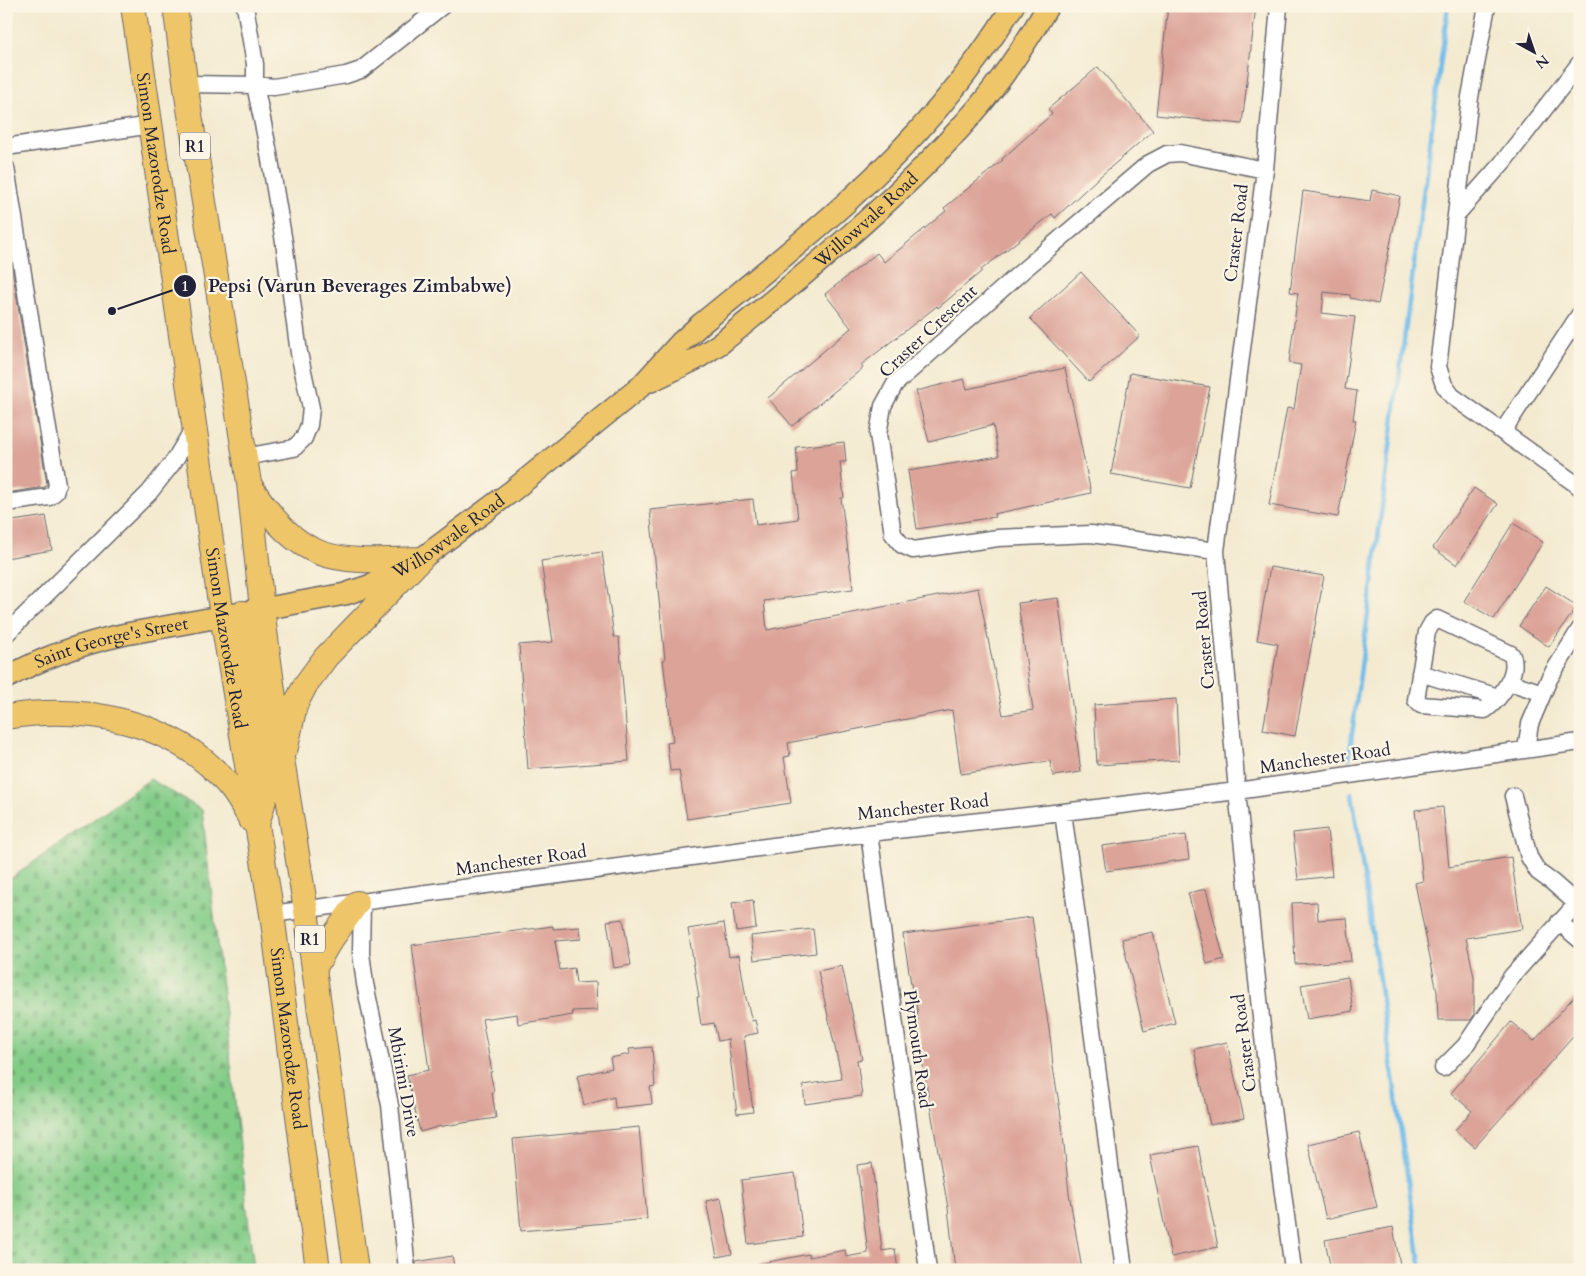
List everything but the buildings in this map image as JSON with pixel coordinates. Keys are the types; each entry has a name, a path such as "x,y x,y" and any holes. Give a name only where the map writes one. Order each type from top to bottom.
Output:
{"highway":[{"name":"Simon Mazorodze Road","path":"133,6 194,428 282,765 306,911 356,1270"},
{"name":"Simon Mazorodze Road","path":"174,6 249,483 242,613 256,828 272,914 318,1270"},
{"path":"249,483 277,523 312,551 334,558 359,561 421,559"},
{"path":"282,765 295,705 306,684 326,657 421,559"},
{"path":"6,717 32,713 69,712 108,717 131,723 162,735 185,747 210,767 231,788 256,828"},
{"path":"314,969 337,930 360,902"},
{"path":"289,1044 302,992 293,927 306,911"}],"main road":[{"name":"Willowvale Road","path":"242,613 345,594 369,586 421,559 512,491 640,387 680,343 850,199 901,149 949,96 978,58 1013,6"},
{"name":"Willowvale Road","path":"640,387 696,359 721,343 869,220 970,117 1003,75 1048,6"},
{"name":"Saint George's Street","path":"6,678 30,666 96,641 242,613"}],"street":[{"path":"245,6 255,64 255,85 284,242 299,353 311,408 310,425 304,438 294,448 245,458"},
{"path":"186,84 274,87 346,75 361,70 442,6"},
{"name":"Craster Road","path":"1279,6 1265,170 1216,551 1237,791 1265,1055 1293,1270"},
{"path":"1487,6 1470,97 1438,367 1444,385 1452,396 1580,487"},
{"path":"1456,215 1503,162 1580,63"},
{"path":"6,147 151,125"},
{"name":"Craster Crescent","path":"1216,551 1092,534 998,538 913,550 902,545 893,534 878,434 883,406 895,384 1020,272 1148,164 1167,154 1180,153 1265,170"},
{"path":"6,168 58,485 49,497 6,503"},
{"path":"1503,431 1580,314"},
{"path":"6,634 149,494 174,461 194,428"},
{"path":"1437,619 1511,654 1515,662 1509,682 1493,704 1485,710 1421,705 1418,703 1415,697 1427,632 1432,623 1437,619"},
{"path":"1526,749 1530,724 1549,679 1580,628"},
{"path":"1420,673 1498,697"},
{"path":"1509,682 1543,693"},
{"name":"Manchester Road","path":"272,914 306,911 360,902 869,833 1237,791 1580,742"},
{"path":"1442,1068 1465,1046 1512,976 1558,922 1578,902 1538,872 1529,857 1513,796"},
{"path":"1063,812 1124,1270"},
{"name":"Plymouth Road","path":"869,833 928,1270"},
{"name":"Mbirimi Drive","path":"360,902 361,953 365,984 390,1105 408,1270"},
{"path":"1558,922 1580,940"}],"green space":[{"path":"150,779 202,810 254,1270 6,1270 6,882"}],"waterway":[{"path":"1349,758 1448,6"},
{"path":"1352,793 1421,1270"}],"place":[{"name":"Pepsi (Varun Beverages Zimbabwe)","path":"112,311"}]}
